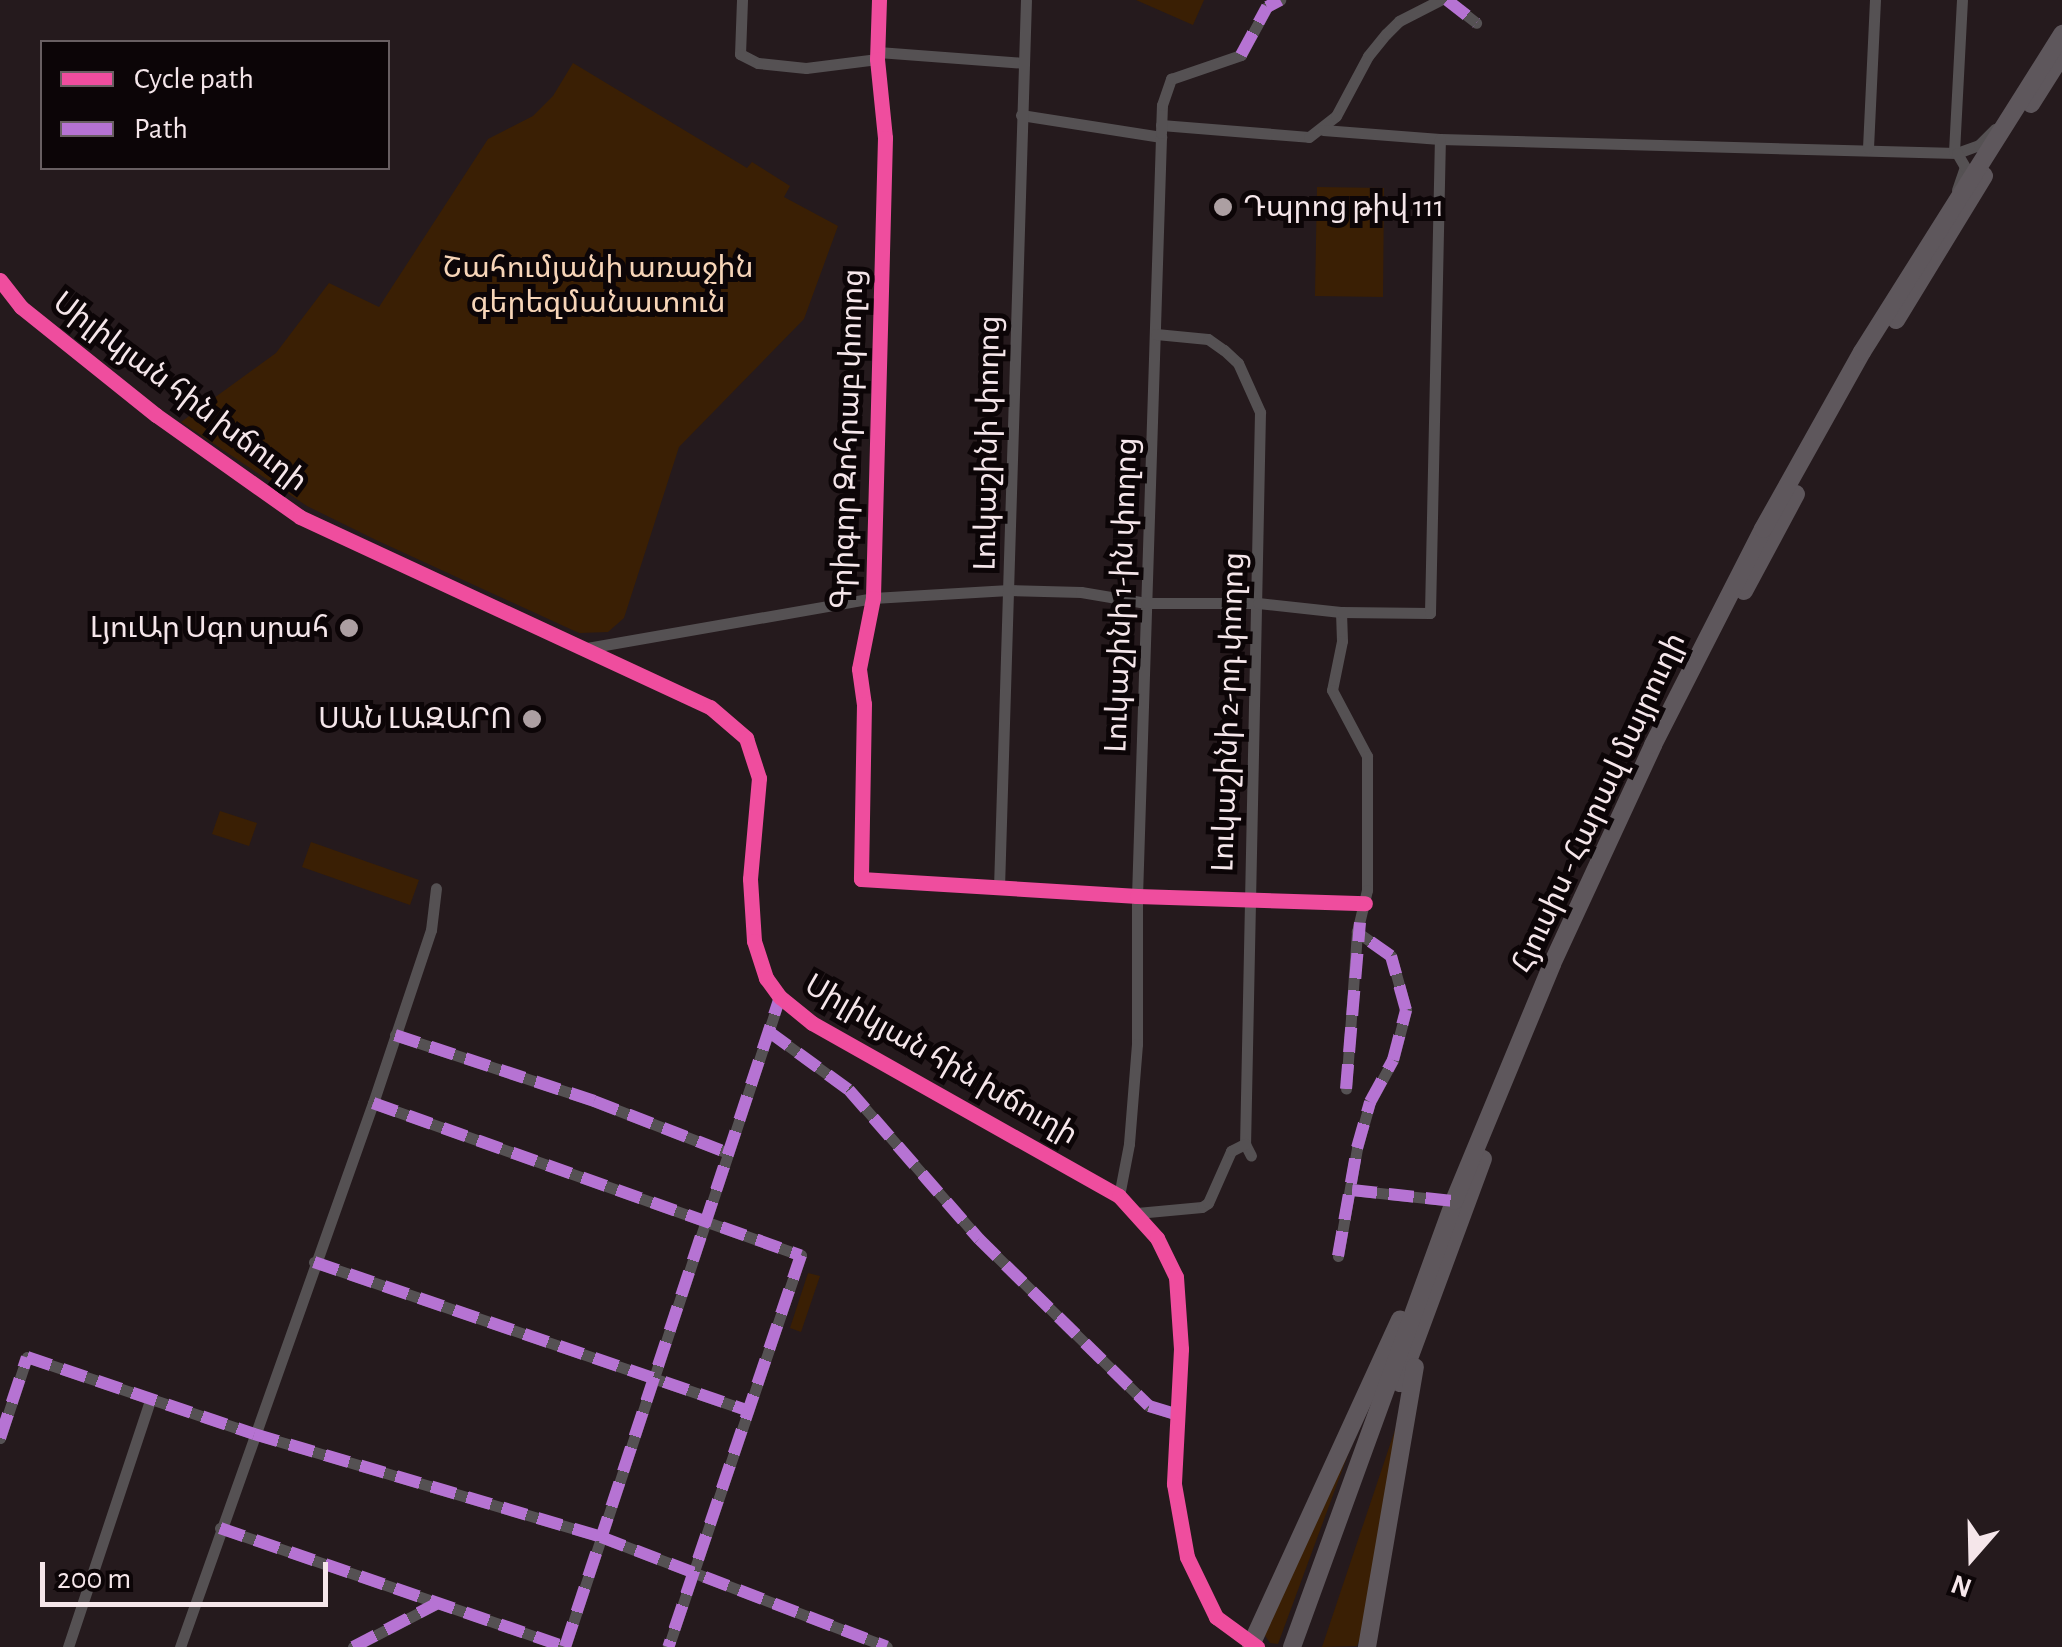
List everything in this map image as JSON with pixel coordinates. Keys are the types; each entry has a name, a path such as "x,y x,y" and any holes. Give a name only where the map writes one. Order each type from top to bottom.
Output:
{"highway":[{"name":"Հյուսիս - Հարավ մայրուղի","path":"1305,1647 1311,1612 1454,1201 1552,964 1668,714 1812,440 1951,206 2062,34"},
{"name":"Հյուսիս - Հարավ մայրուղի","path":"1292,1647 1311,1612 1548,1004 1697,681 1869,364 2062,55"},
{"path":"1254,1646 1398,1322 1417,1301"},
{"path":"1367,1647 1414,1369 1415,1342"}],"street":[{"path":"742,0 740,54 758,63 806,68 877,55 1024,63"},
{"name":"Գրիգոր Զոհրաբ փողոց","path":"879,0 877,55 886,138 873,598 859,669 864,704 861,879 999,888"},
{"name":"Լուկաշինի փողոց","path":"999,888 1026,0"},
{"name":"Լուկաշինի 1-ին փողոց","path":"1118,1196 1129,1144 1137,1044 1137,896 1161,131 1171,78 1241,56 1267,6 1280,0"},
{"path":"1323,130 1347,100 1377,44 1399,21 1444,0 1476,23"},
{"path":"1868,148 1875,0"},
{"path":"1951,206 1964,167 1956,152 1962,0"},
{"path":"1021,115 1161,131 1298,138 1323,130 1440,139 1956,152 1979,145 2009,116"},
{"path":"587,648 873,598 1009,590 1080,592 1146,603 1258,603 1341,612 1430,612 1440,139"},
{"name":"Սիլիկյան հին խճուղի","path":"0,280 21,307 156,415 300,517 710,707 746,738 759,778 750,878 754,941 766,978 780,997 812,1023 1118,1196 1157,1238 1176,1278 1181,1348 1174,1484 1187,1557 1216,1617 1254,1646"},
{"name":"Լուկաշինի 2-րդ փողոց","path":"1156,334 1208,338 1238,363 1260,412 1244,1144"},
{"path":"1341,612 1342,641 1332,690 1367,756 1365,903 1357,932 1346,1089"},
{"path":"180,1647 373,1103 431,930 436,888"},
{"path":"999,888 1365,903"},
{"path":"1338,1256 1370,1102 1393,1060 1406,1010 1390,956 1357,932"},
{"path":"220,1528 565,1647 780,997"},
{"path":"768,1031 849,1090 979,1239 1149,1406 1178,1415"},
{"path":"396,1034 594,1101 728,1152"},
{"path":"373,1103 801,1255 668,1647"},
{"path":"1136,1213 1202,1207 1231,1152 1244,1144 1251,1156"},
{"path":"1352,1190 1454,1201"},
{"path":"314,1262 748,1412"},
{"path":"0,1438 27,1357 254,1434 601,1538 887,1647"},
{"path":"68,1647 150,1400"},
{"path":"353,1647 436,1604"}],"green space":[{"path":"1136,0 1204,0 1193,25"},
{"name":"Շահումյանի առաջին գերեզմանատուն","path":"573,63 747,168 752,162 790,186 784,197 838,226 804,319 679,447 624,618 608,632 579,633 376,540 307,506 181,422 276,353 329,283 379,307 488,139 533,116 553,96"},
{"path":"1317,187 1384,188 1383,297 1315,296"},
{"path":"220,811 257,823 249,846 212,834"},
{"path":"311,842 419,880 410,905 302,867"},
{"path":"808,1273 820,1276 801,1332 790,1328"},
{"path":"1374,1384 1278,1644 1270,1643 1263,1633"},
{"path":"1402,1409 1364,1627 1357,1646 1322,1647"}],"marked path":[{"path":"1241,55 1267,7 1280,0"},
{"path":"1447,0 1476,23"},
{"path":"1346,1089 1360,923"},
{"path":"1338,1256 1357,1148 1370,1102 1393,1060 1406,1010 1391,956 1357,932"},
{"path":"565,1647 780,997"},
{"path":"768,1031 849,1090 979,1239 1149,1406 1178,1415"},
{"path":"395,1035 594,1101 728,1153"},
{"path":"373,1103 801,1255 668,1647"},
{"path":"1352,1190 1454,1201"},
{"path":"314,1262 748,1411"},
{"path":"0,1438 27,1357 254,1434 601,1537 887,1647"},
{"path":"220,1528 565,1647"},
{"path":"353,1647 436,1604"}],"cycle path":[{"path":"879,0 877,59 885,138 873,598 859,669 864,704 861,879 1137,896 1365,903"},
{"path":"0,280 21,307 156,415 300,517 710,707 746,738 759,778 750,879 754,941 766,978 780,997 812,1023 1119,1196 1157,1238 1176,1277 1181,1349 1174,1484 1187,1557 1216,1617 1257,1647"}],"place":[{"name":"Դպրոց թիվ 111","path":"1223,207"},
{"name":"ԼյուԱր Սգո սրահ","path":"349,628"},
{"name":"ՍԱՆ ԼԱԶԱՐՈ","path":"532,719"}]}
